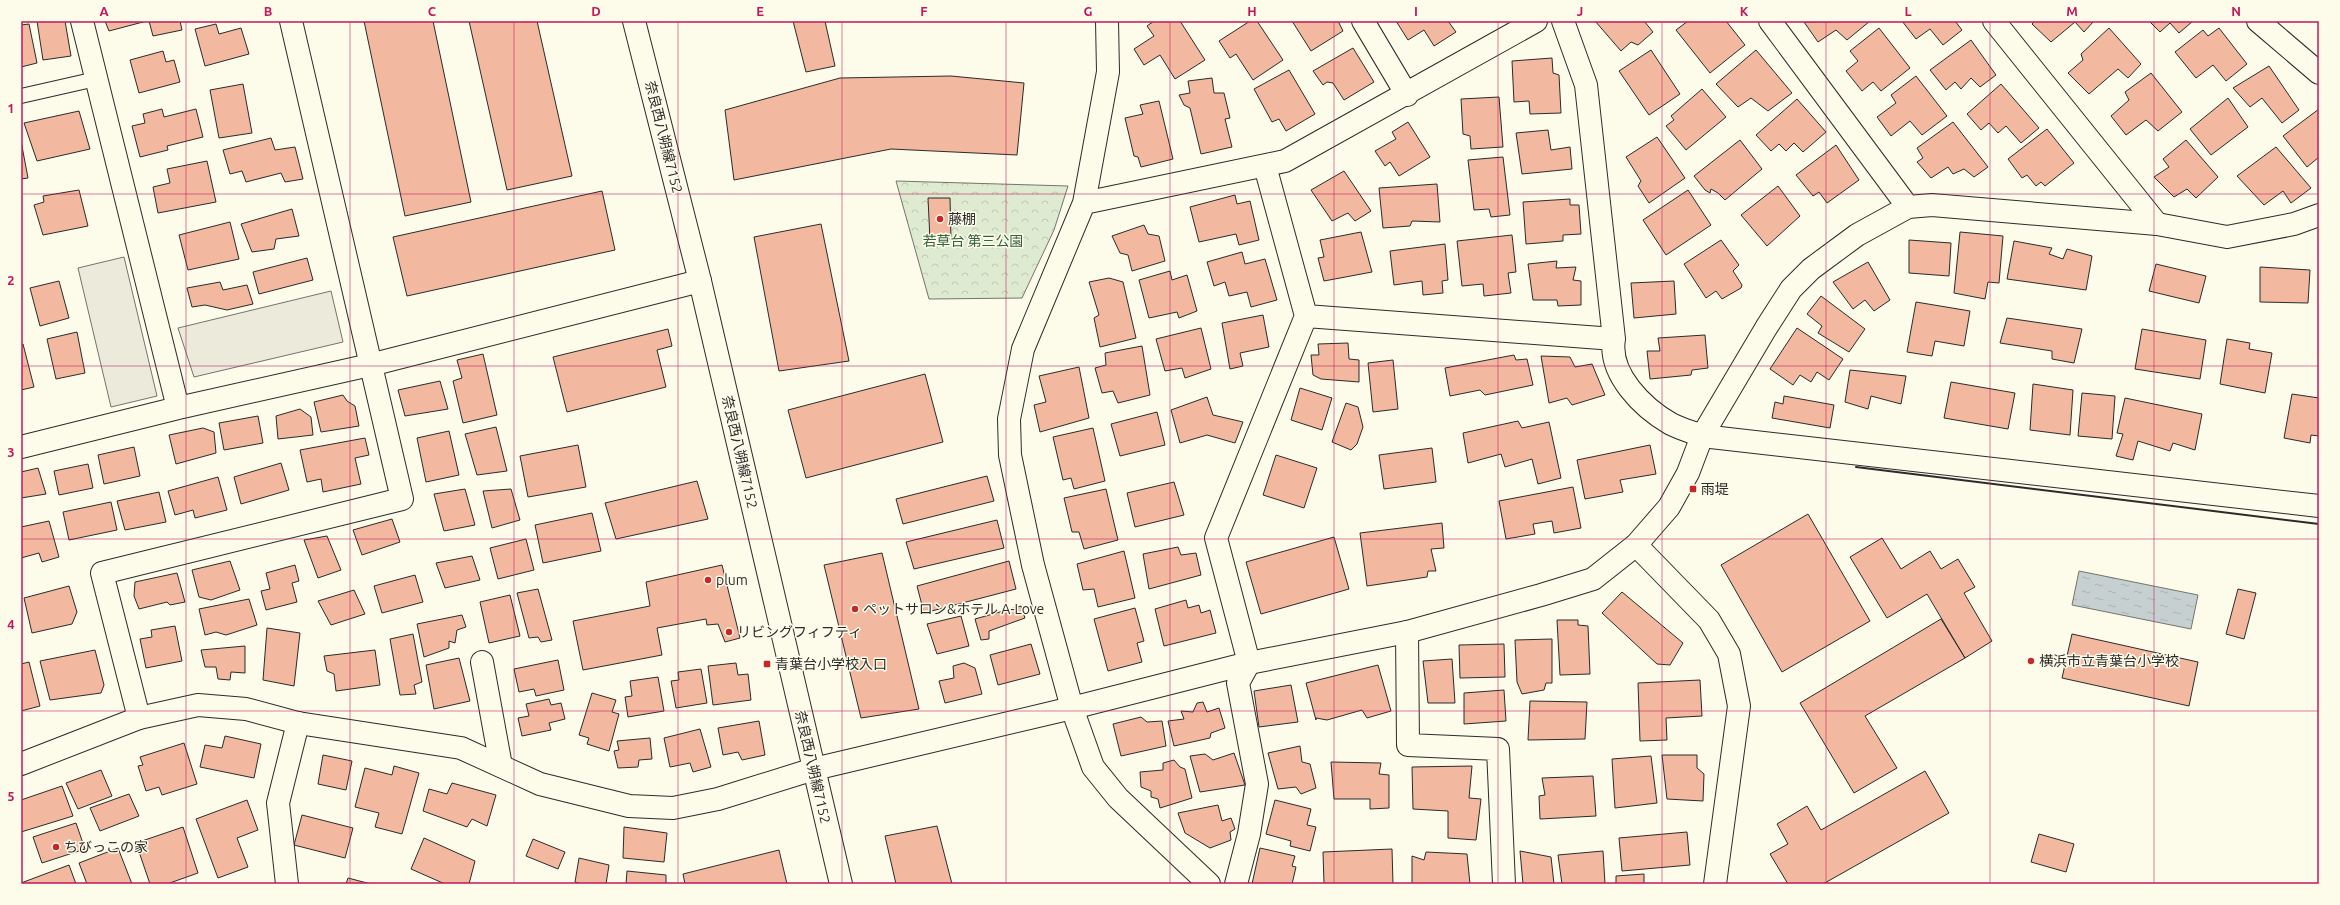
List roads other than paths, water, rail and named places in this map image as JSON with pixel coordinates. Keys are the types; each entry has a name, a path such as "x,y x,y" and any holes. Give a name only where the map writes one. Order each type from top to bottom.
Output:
{"street":[{"path":"82,21 178,408"},
{"path":"139,718 102,573 402,499 291,21"},
{"name":"奈良西八朔線7152","path":"634,21 700,281 841,884"},
{"path":"1107,21 1108,72 1084,203 1024,349 1010,419 1010,455 1032,557 1072,708 1093,766 1118,798 1209,884"},
{"path":"1362,21 1407,95"},
{"path":"1084,203 1285,161 1407,95 1536,21"},
{"path":"1563,21 1586,85 1614,339 1612,349 1622,376 1642,403 1671,424 1702,436 2319,506"},
{"path":"1770,21 1908,207"},
{"path":"1994,21 2157,224"},
{"path":"2258,21 2319,73"},
{"path":"1236,884 1249,834 1257,784 1238,682 1249,663 1216,538 1306,316 1265,166"},
{"path":"21,764 139,718 198,705 246,709 298,723 462,748 540,784 629,806 673,808 718,799 814,769 1072,708 1249,663 1407,632 1593,579 1636,545 1669,507 1688,473 1702,436 1791,289 1811,269 1857,235 1908,207 1932,205 2157,224 2227,237 2294,224 2319,215"},
{"path":"21,447 178,408 370,365 700,281"},
{"path":"1306,316 1614,339"},
{"path":"1636,545 1709,620 1729,654 1739,706 1715,884"},
{"path":"1407,632 1408,745 1498,748 1504,884"},
{"path":"482,662 501,766"},
{"path":"286,884 278,803 298,723"}],"lane":[{"path":"21,96 96,79"}],"water":[{"path":"2079,571 2198,595 2191,629 2072,605"}],"place":[{"name":"藤棚","path":"940,219"},
{"name":"雨堤","path":"1693,489"},
{"name":"plum","path":"708,580"},
{"name":"ペットサロン&ホテル A-Love","path":"855,609"},
{"name":"リビングフィフティ","path":"729,632"},
{"name":"横浜市立青葉台小学校","path":"2031,661"},
{"name":"青葉台小学校入口","path":"767,664"},
{"name":"ちびっこの家","path":"56,847"}],"park label":[{"name":"若草台 第三公園","path":"973,241"}]}
